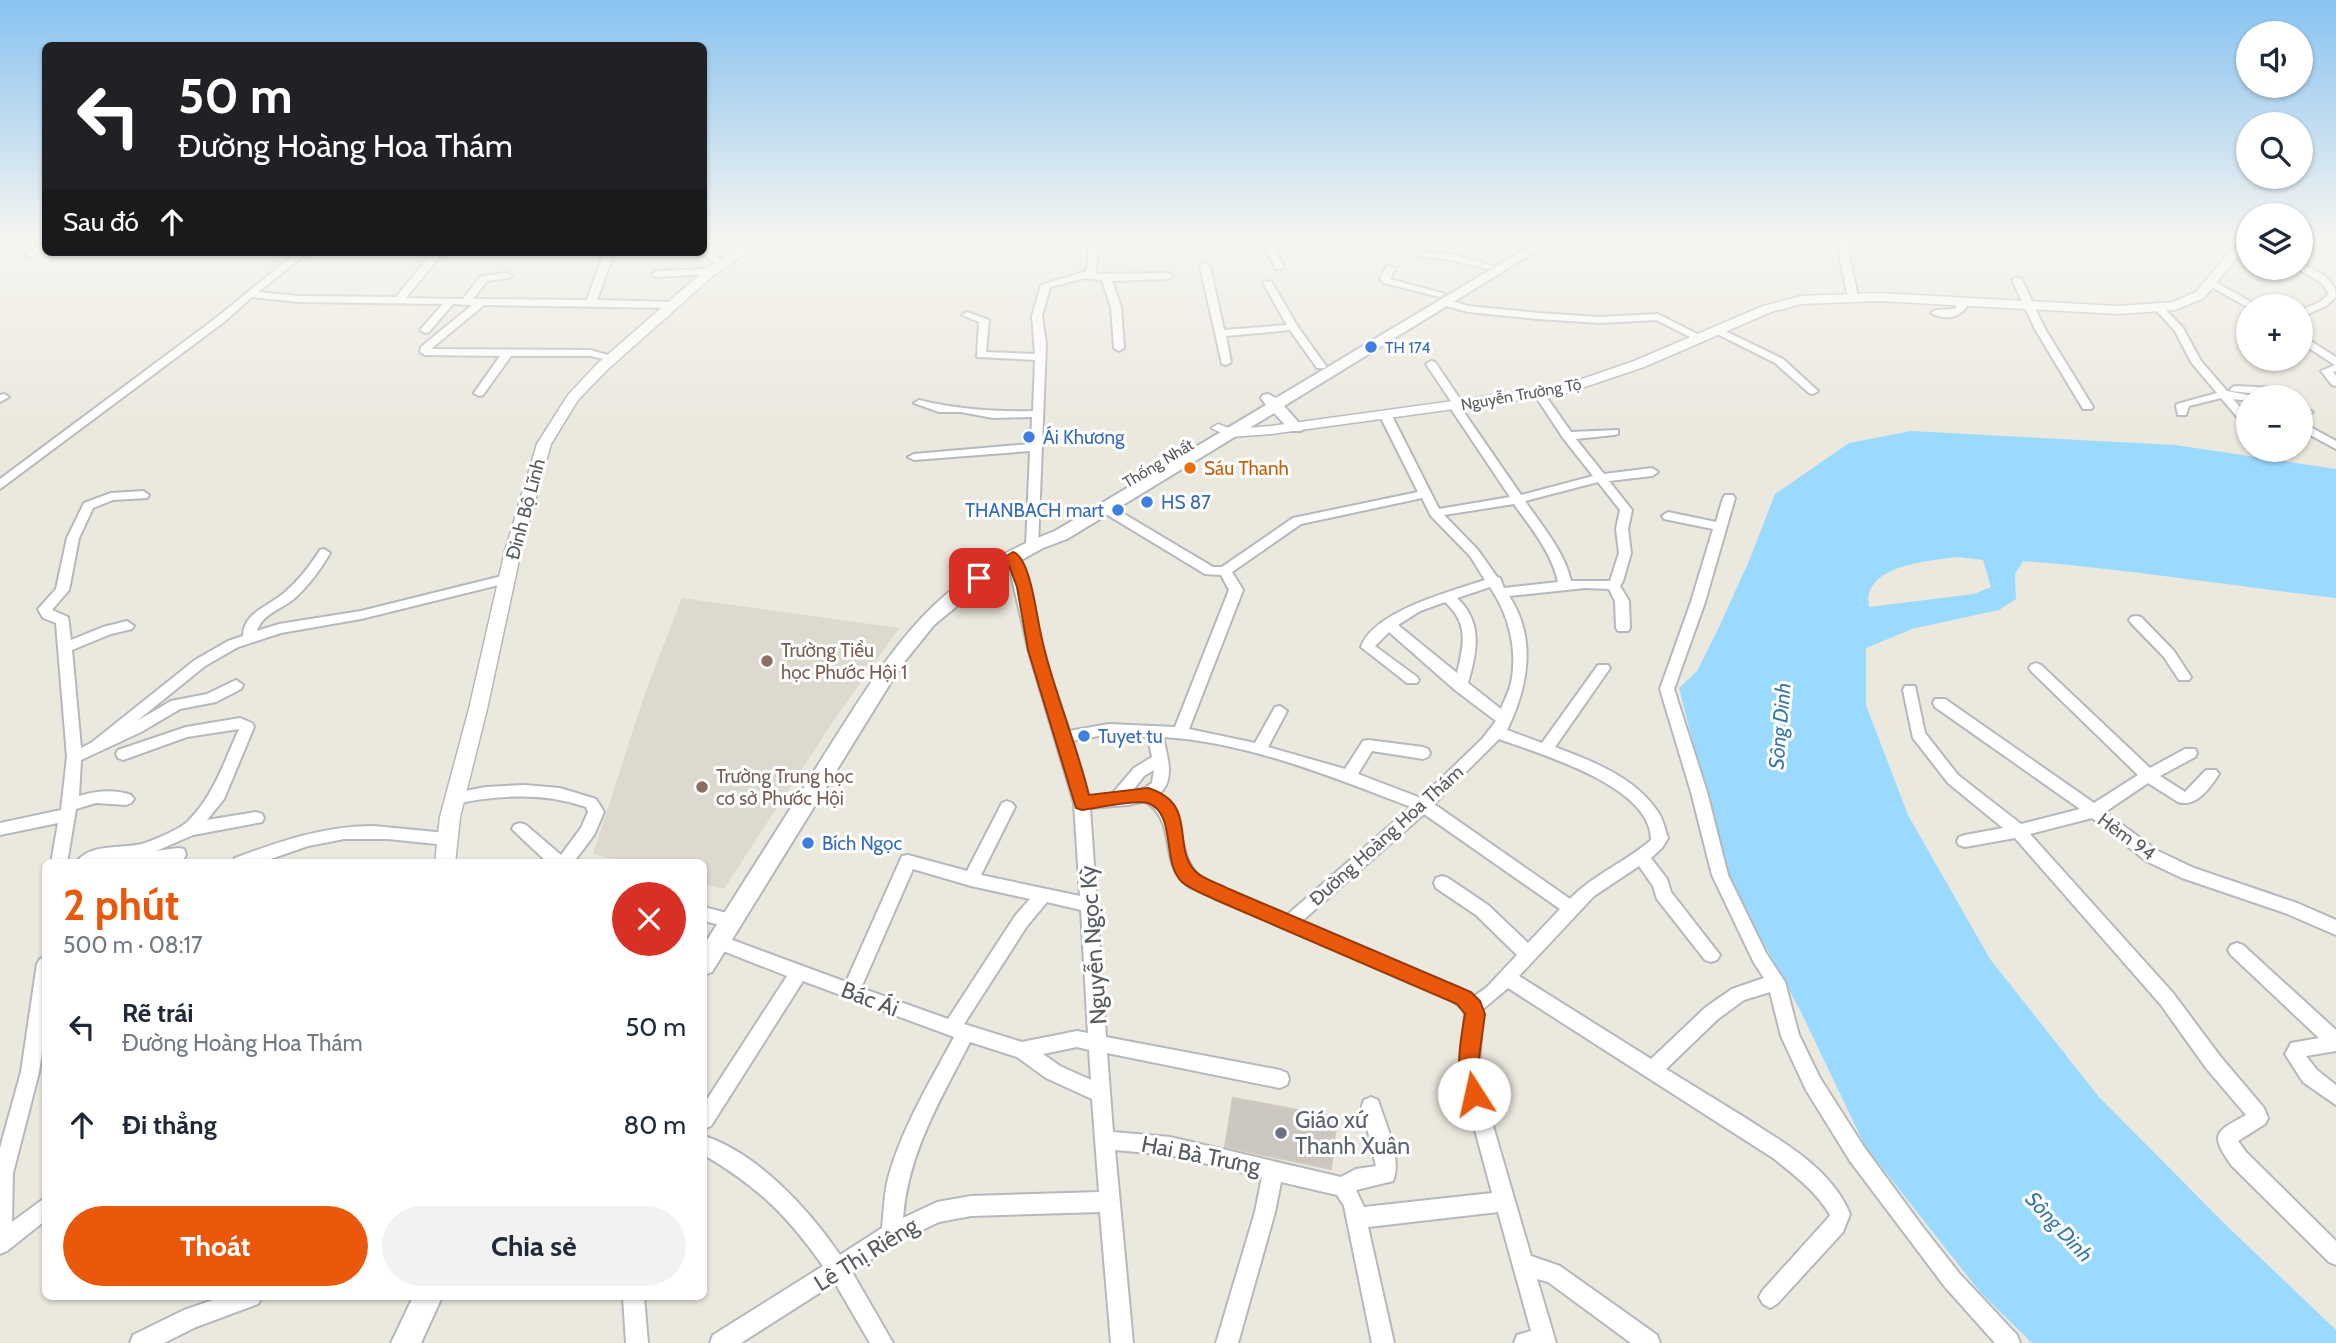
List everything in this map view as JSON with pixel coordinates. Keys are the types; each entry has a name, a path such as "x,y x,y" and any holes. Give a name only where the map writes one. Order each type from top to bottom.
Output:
{"main road":[{"name":"Thống Nhất","path":"1037,543 1051,529 1224,430 1431,305"},
{"name":"Thống Nhất","path":"1272,401 1321,366 1422,310"},
{"path":"1272,401 1296,428"},
{"name":"Thống Nhất","path":"1037,543 1061,535 1224,430"},
{"path":"707,960 902,650 955,597 1037,543"},
{"path":"406,1343 427,1300"}],"street":[{"path":"0,485 238,305"},
{"path":"425,330 448,305"},
{"path":"478,305 424,350 435,353 590,353 613,358"},
{"path":"664,305 673,305"},
{"name":"Đinh Bộ Lĩnh","path":"445,859 454,798 478,709 506,579 544,444 573,398 673,305"},
{"path":"1037,543 1035,447 1041,340 1037,316 1040,305"},
{"path":"1115,305 1119,348"},
{"path":"1213,305 1226,362"},
{"path":"1280,305 1321,366"},
{"path":"1458,305 1468,309 1600,320 1658,317 1700,338"},
{"name":"Nguyễn Trường Tộ","path":"1224,430 1296,428 1539,394 1596,380 1781,305"},
{"path":"1936,313 1949,314 1958,311 1961,305"},
{"name":"Nguyễn Trường Tộ","path":"2013,305 2118,310 2178,305"},
{"path":"2033,306 2050,329"},
{"path":"2033,306 2039,329 2087,407"},
{"path":"2159,308 2179,330 2196,362 2236,408"},
{"path":"967,315 984,320 981,355 1040,357"},
{"path":"1219,334 1293,327"},
{"path":"1717,330 1779,361 1812,391"},
{"path":"2313,346 2336,362"},
{"path":"479,393 509,351"},
{"path":"1431,364 1558,559 1565,586"},
{"path":"2336,368 2326,371 2336,383"},
{"path":"2222,391 2236,395"},
{"path":"2182,412 2181,406 2185,404 2222,391 2236,391"},
{"path":"1412,680 1368,647 1370,641 1406,612 1446,596 1498,586 1613,585 1617,581 1625,554 1622,529 1627,513 1567,436 1539,394"},
{"path":"919,403 939,409 993,415 1037,414"},
{"name":"Đường Hoàng Hoa Thám","path":"1386,416 1434,513 1474,553 1498,586 1517,628 1521,653 1518,683 1501,726 1423,805 1289,923 1456,993 1473,1007"},
{"path":"1567,436 1614,432"},
{"path":"2313,432 2336,446"},
{"path":"914,457 1035,447"},
{"path":"1434,513 1519,500 1600,478 1651,472"},
{"path":"1105,508 1210,571 1225,570 1297,521 1425,494"},
{"path":"61,859 74,757 63,620 48,615 46,609 62,590 73,538 88,506 97,500 144,495"},
{"path":"1729,498 1668,689 1669,700 1699,792 1720,875 1760,958 1776,982 1790,1036 1813,1084 1930,1252 2009,1343"},
{"path":"1668,516 1721,527"},
{"path":"250,637 251,625 270,607 289,595 324,553"},
{"name":"Nguyễn Ngọc Kỳ","path":"1013,557 1024,587 1036,650 1082,803 1100,1043 1104,1140 1122,1343"},
{"path":"1180,733 1236,590 1225,570"},
{"path":"98,744 213,653 250,637 279,629 361,615 506,579"},
{"path":"1613,585 1622,601 1623,628"},
{"path":"1446,596 1462,611 1468,624 1468,654 1460,686"},
{"path":"2136,620 2168,654 2184,677"},
{"path":"67,646 108,629 127,625"},
{"path":"1389,625 1460,686 1501,726 1545,750 1592,768 1629,790 1644,805 1661,838 1656,847 1602,878 1527,953 1492,993 1473,1007 1475,1014 1468,1058 1470,1079 1523,1264 1538,1342"},
{"path":"1545,750 1603,668"},
{"path":"2036,668 2149,775 2172,792 2187,798 2211,774"},
{"path":"74,757 136,729 183,702 211,698 236,685"},
{"path":"1910,690 1914,726 1922,741 1953,779 2018,831 2167,999 2213,1062 2257,1114 2258,1118 2228,1135 2228,1144 2239,1159 2336,1255"},
{"name":"Hẻm 94","path":"1940,703 2055,782 2166,864 2291,908 2336,928"},
{"path":"1259,750 1279,710"},
{"path":"123,754 186,732 240,723 247,727 216,799 190,829"},
{"path":"1064,737 1109,729 1180,733 1259,750 1349,776 1423,805 1572,908"},
{"path":"1082,803 1148,795 1160,783 1154,730"},
{"path":"1349,776 1367,745 1423,753"},
{"path":"1965,841 2093,812 2149,775 2190,753"},
{"path":"1116,800 1139,772 1159,760"},
{"path":"454,798 481,793 514,792 575,797 591,803 596,812 593,821 564,859"},
{"path":"1148,795 1164,804 1172,817 1178,855 1188,876 1223,895 1289,923"},
{"path":"0,829 68,810 96,797 126,799"},
{"path":"971,879 1007,807"},
{"path":"94,859 102,855 144,850 190,829 256,818"},
{"path":"520,830 556,859"},
{"path":"252,859 303,841 337,834 405,834 446,839"},
{"path":"150,859 178,854"},
{"path":"1641,857 1661,884 1663,894 1712,955"},
{"path":"851,992 908,861 971,879 1090,905"},
{"path":"1442,883 1482,910 1527,953"},
{"path":"892,1234 904,1160 958,1032 1021,921 1042,896"},
{"path":"707,915 732,921"},
{"name":"Bác Ái","path":"719,942 958,1032 1022,1050 1053,1072 1101,1094"},
{"path":"2237,950 2297,1003 2334,1043 2293,1052 2309,1076 2336,1096"},
{"path":"707,1115 800,971"},
{"path":"1506,977 1780,1151 1820,1184 1836,1203 1840,1214 1836,1225 1770,1297"},
{"path":"1652,1070 1712,1013 1738,994 1776,982"},
{"path":"1,1243 2,1173 30,1072 42,991"},
{"name":"Bác Ái","path":"1022,1050 1077,1039 1280,1079"},
{"path":"1371,1106 1386,1174 1356,1179 1343,1187 1349,1193 1357,1218 1383,1343"},
{"name":"Hai Bà Trưng","path":"1104,1140 1170,1146 1343,1187"},
{"path":"707,1147 762,1182 780,1198 837,1271 882,1343"},
{"path":"1227,1343 1265,1212 1274,1169"},
{"path":"1357,1218 1505,1201"},
{"name":"Lê Thị Riêng","path":"727,1341 892,1234 937,1212 955,1208 1109,1202"},
{"path":"1,1243 42,1213"},
{"path":"1523,1264 1553,1273 1649,1343"},
{"path":"141,1343 192,1318 243,1300"},
{"path":"634,1300 637,1343"}],"shaded area":[{"path":"682,598 899,628 834,720 724,889 707,885 707,859 612,859 593,854 645,693"}],"water":[{"name":"Sông Dinh","path":"1911,431 2175,445 2236,454 2236,462 2289,462 2336,469 2336,598 2023,561 2015,574 2016,599 1999,610 1912,629 1866,648 1866,705 1908,815 1990,959 2099,1097 2227,1226 2336,1330 2336,1343 2032,1343 1980,1292 1865,1146 1800,1010 1726,874 1679,688 1697,671 1719,627 1775,494 1849,443","holes":["1957,557 1983,560 1991,587 1974,594 1869,607 1869,593 1875,582 1886,574 1915,564"]}],"building":[{"name":"Giáo xứ Thanh Xuân","path":"1233,1098 1337,1117 1331,1169 1225,1147"}],"place":[{"name":"TH 174","path":"1371,347"},
{"name":"Ái Khương","path":"1029,437"},
{"name":"Sáu Thanh","path":"1190,468"},
{"name":"HS 87","path":"1147,502"},
{"name":"THANBACH mart","path":"1118,510"},
{"name":"Trường Tiểu học Phước Hội 1","path":"767,661"},
{"name":"Tuyet tu","path":"1084,736"},
{"name":"Trường Trung học cơ sở Phước Hội","path":"702,787"},
{"name":"Bích Ngọc","path":"808,843"},
{"name":"Giáo xứ Thanh Xuân","path":"1281,1133"}],"route":[{"path":"979,578 1013,557 1024,587 1036,650 1073,763 1082,803 1148,795 1159,800 1172,817 1178,855 1188,876 1223,895 1464,998 1473,1007 1475,1014 1468,1058 1474,1094"}]}
